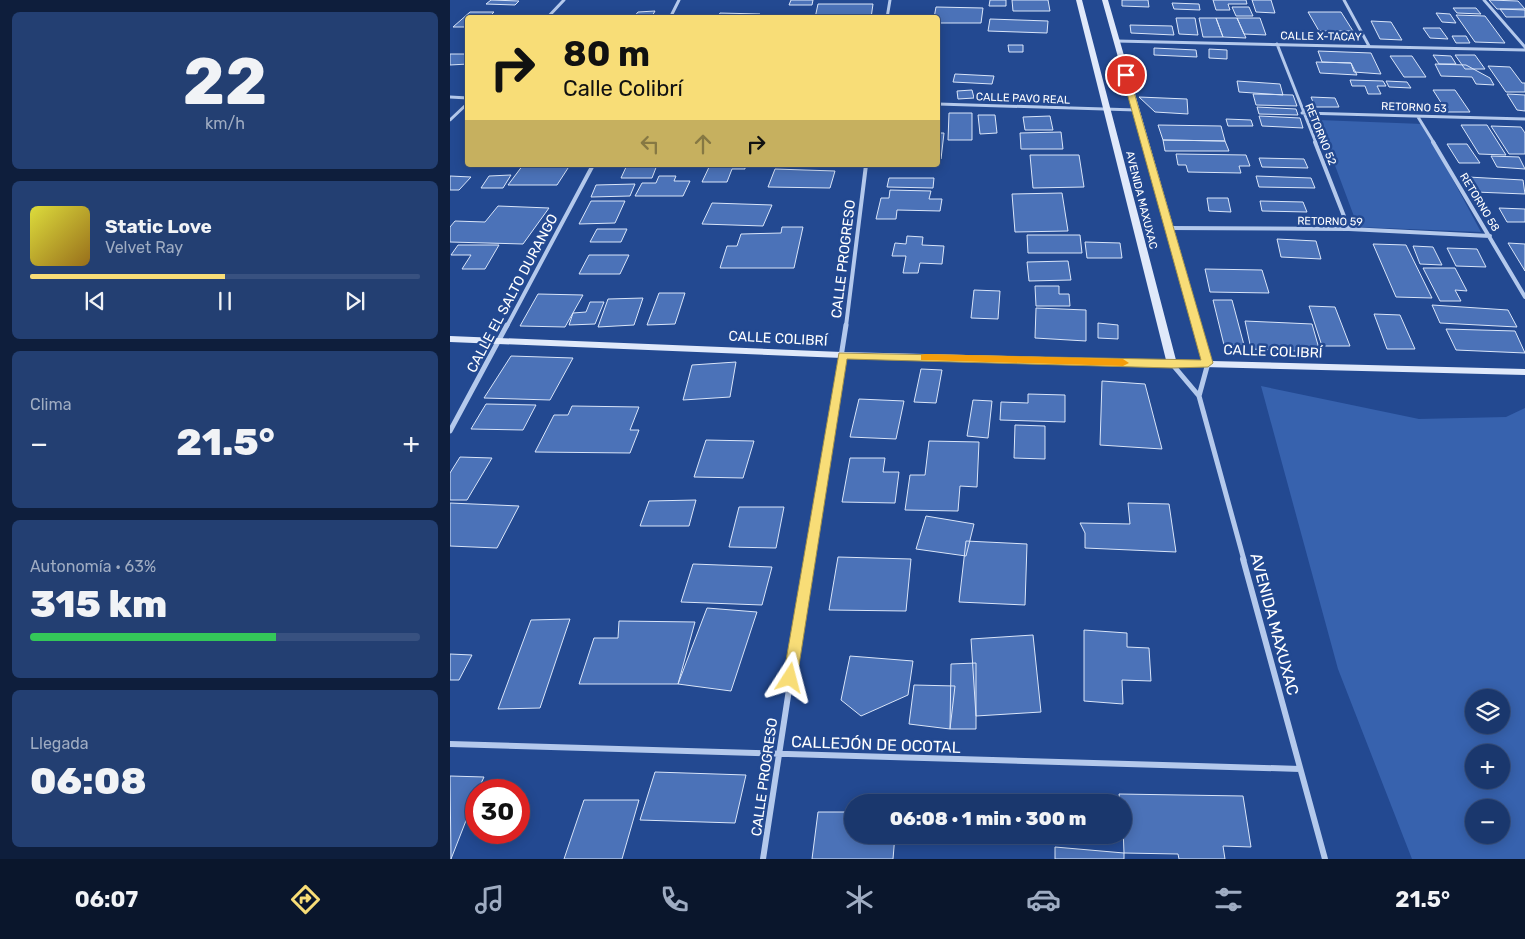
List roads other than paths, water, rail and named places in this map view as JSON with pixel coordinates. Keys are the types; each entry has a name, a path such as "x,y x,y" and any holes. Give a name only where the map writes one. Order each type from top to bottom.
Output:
{"street":[{"path":"550,15 564,0"},
{"path":"671,15 678,0"},
{"path":"888,15 890,0"},
{"name":"AVENIDA MAXUXAC","path":"1079,0 1172,364 1199,396 1325,859"},
{"name":"AVENIDA MAXUXAC","path":"1104,0 1208,363"},
{"path":"1344,0 1369,46"},
{"path":"1484,0 1525,48"},
{"name":"CALLE X-TACAY","path":"1116,40 1525,48"},
{"name":"RETORNO 52","path":"1277,44 1349,229"},
{"path":"450,97 465,98"},
{"name":"CALLE PAVO REAL","path":"940,104 1136,110"},
{"path":"450,120 465,106"},
{"name":"RETORNO 53","path":"1302,112 1525,119"},
{"name":"RETORNO 58","path":"1418,116 1525,297"},
{"name":"CALLE EL SALTO DURANGO","path":"450,431 501,340 592,167"},
{"name":"CALLE PROGRESO","path":"763,859 842,355 866,167"},
{"name":"RETORNO 59","path":"1170,228 1349,229 1490,236"},
{"name":"CALLE COLIBRÍ","path":"450,339 842,355 1525,372"},
{"path":"1199,396 1208,363"},
{"name":"CALLEJÓN DE OCOTAL","path":"450,744 1300,769"}]}
